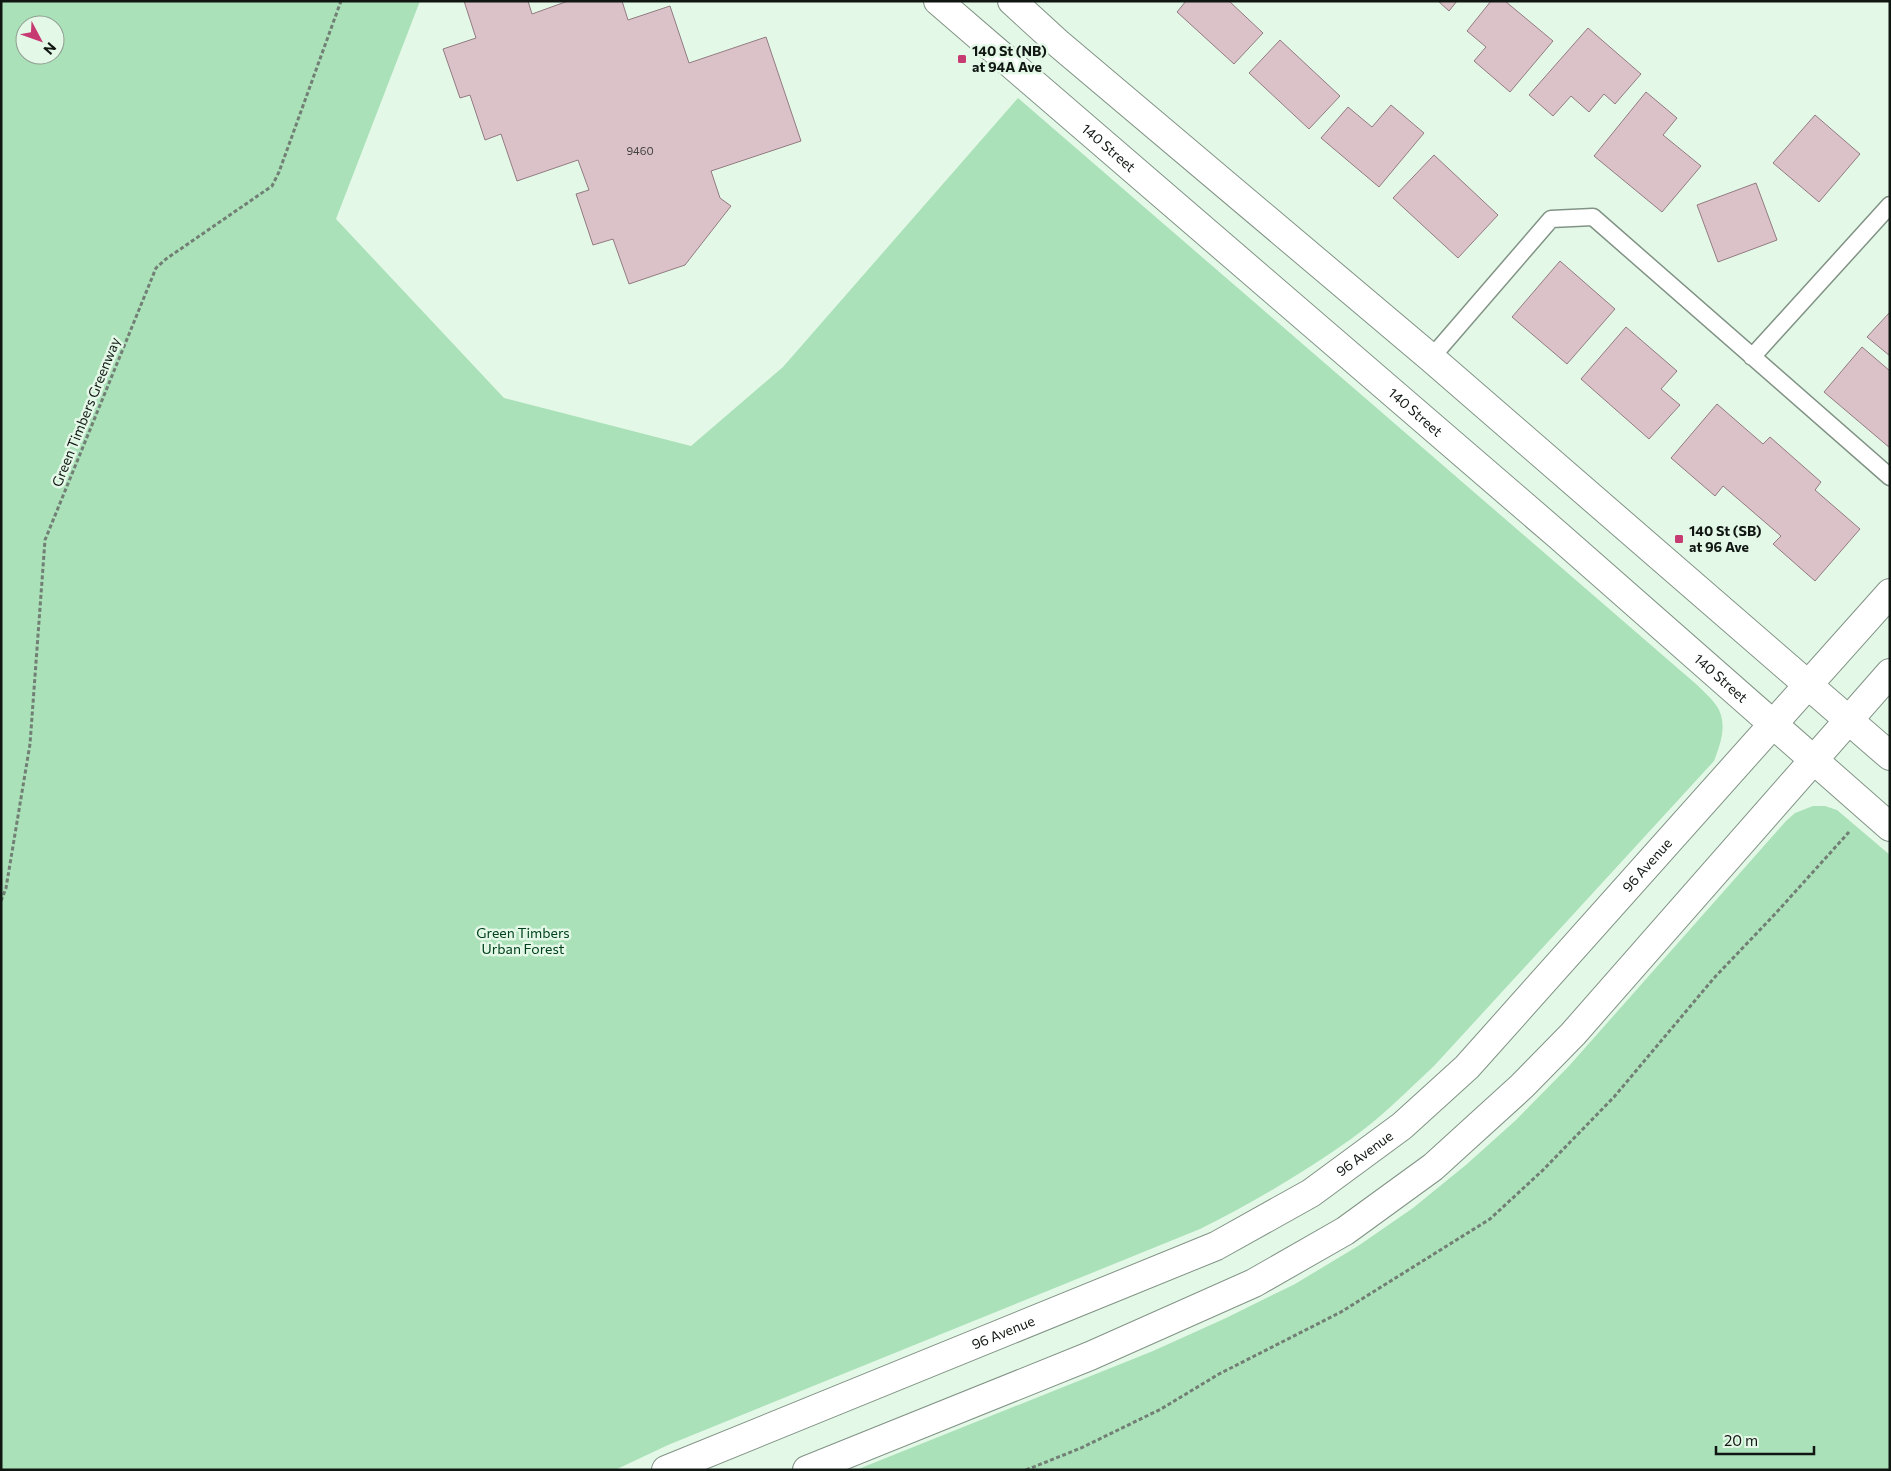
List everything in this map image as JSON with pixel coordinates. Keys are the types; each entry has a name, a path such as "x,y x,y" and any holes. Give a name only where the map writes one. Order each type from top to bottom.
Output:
{"main road":[{"name":"140 Street","path":"938,1 1567,543 1890,828"},
{"path":"1012,1 1059,44 1431,358 1890,756"},
{"name":"96 Avenue","path":"666,1470 1216,1246 1312,1194 1402,1126 1467,1067 1890,593"},
{"path":"807,1470 1090,1356 1254,1283 1345,1231 1433,1167 1522,1086 1574,1034 1890,673"}],"lane":[{"path":"1752,357 1890,205"},
{"path":"1431,358 1551,219 1593,216 1890,477"}],"path":[{"name":"Green Timbers Greenway","path":"1,901 6,888 30,744 45,540 156,268 166,259 272,186 279,172 341,1"},
{"path":"1026,1470 1081,1448 1161,1409 1219,1374 1340,1312 1490,1219 1543,1170 1614,1097 1714,978 1849,832"}],"green space":[{"name":"Green Timbers Urban Forest","path":"1,1 420,1 336,219 504,398 691,446 783,367 1018,98 1696,684 1719,710 1723,729 1714,761 1434,1066 1383,1113 1351,1139 1277,1187 1200,1229 668,1445 615,1470 1,1470"},
{"path":"1813,806 1825,806 1837,810 1890,855 1890,1470 856,1470 1153,1351 1226,1318 1295,1284 1358,1246 1413,1208 1467,1164 1516,1120 1569,1066 1786,821 1795,813"}],"building":[{"path":"464,1 528,1 532,14 568,1 622,1 628,20 670,6 689,63 766,37 801,141 711,171 720,198 731,206 685,265 629,284 613,239 593,245 576,194 589,190 578,160 517,181 501,134 485,140 470,95 460,98 443,49 476,38"},
{"path":"1186,1 1229,1 1263,33 1234,64 1177,12"},
{"path":"1438,1 1457,1 1449,11"},
{"path":"1491,1 1505,1 1553,41 1510,92 1474,61 1486,47 1467,31"},
{"path":"1588,28 1641,74 1615,104 1604,94 1589,112 1571,96 1553,116 1529,95"},
{"path":"1280,40 1340,96 1309,129 1249,73"},
{"path":"1646,92 1677,118 1663,135 1701,166 1662,212 1594,156"},
{"path":"1391,105 1424,133 1379,187 1321,138 1348,107 1372,127"},
{"path":"1815,115 1860,154 1819,202 1773,163"},
{"path":"1434,155 1498,215 1458,258 1393,198"},
{"path":"1756,183 1777,240 1718,262 1697,205"},
{"path":"1560,261 1615,309 1567,364 1512,317"},
{"path":"1890,312 1890,356 1867,337"},
{"path":"1626,327 1677,371 1661,389 1680,405 1649,439 1581,379"},
{"path":"1862,347 1890,371 1890,448 1824,392"},
{"path":"1717,404 1763,444 1770,437 1821,482 1815,490 1860,529 1815,581 1773,544 1781,536 1723,486 1715,496 1671,458"}],"place":[{"name":"140 St (NB) at 94A Ave","path":"962,59"},
{"name":"140 St (SB) at 96 Ave","path":"1679,539"}]}
